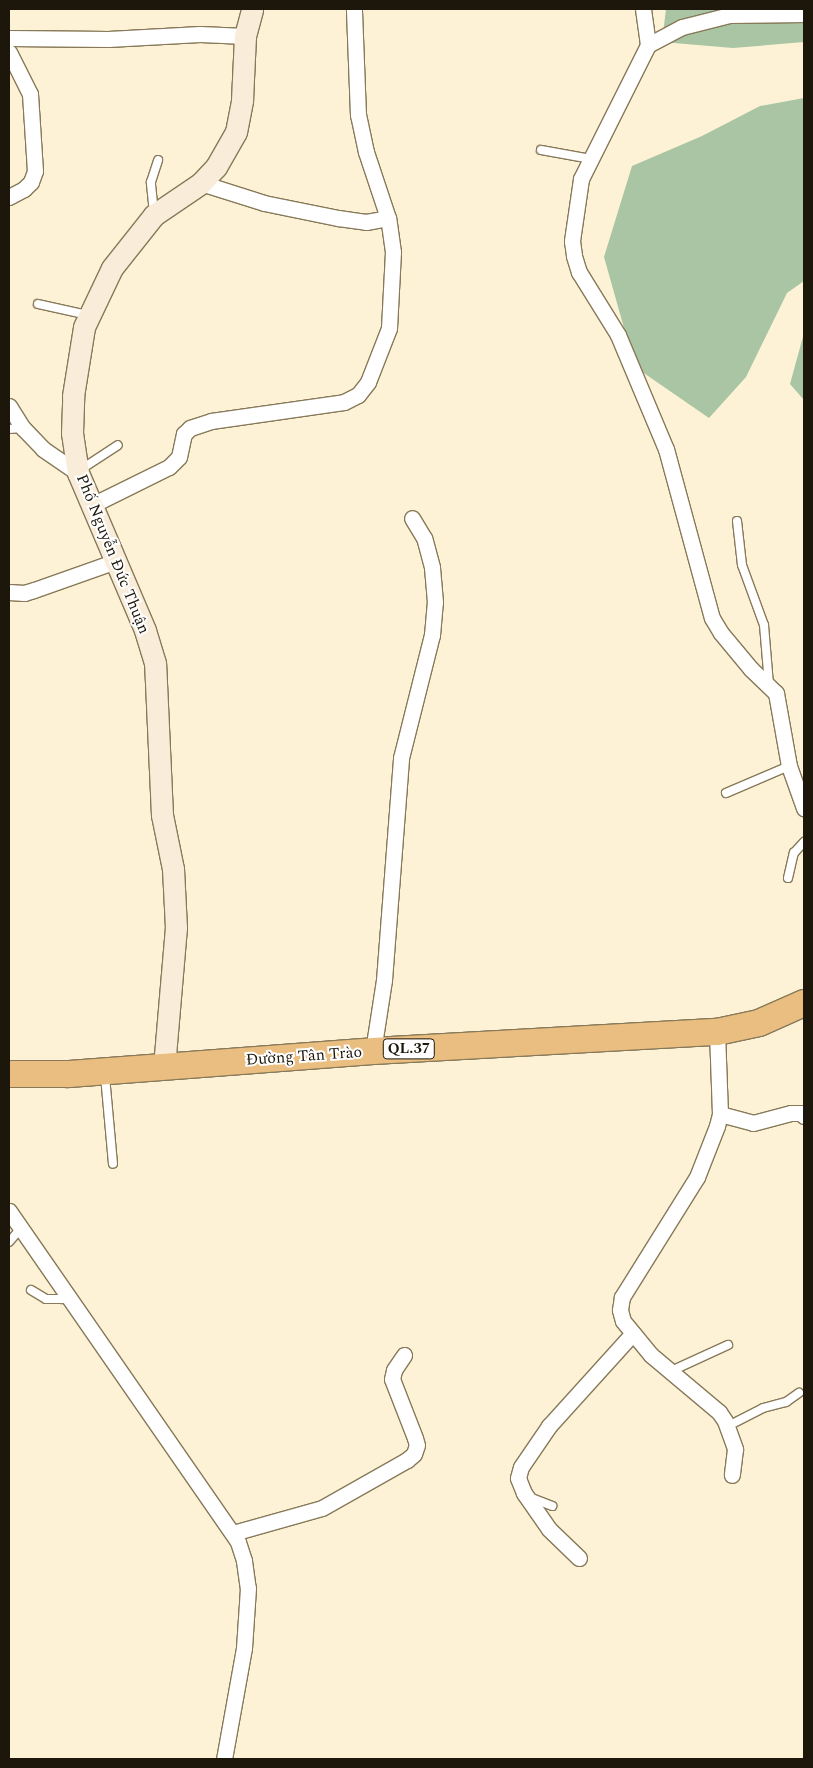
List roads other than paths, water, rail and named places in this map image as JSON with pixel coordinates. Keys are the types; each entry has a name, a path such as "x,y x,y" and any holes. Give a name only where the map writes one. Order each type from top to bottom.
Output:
{"highway":[{"name":"Đường Tân Trào","path":"9,1074 104,1072 373,1051 717,1032 759,1023 804,1003"}],"street":[{"name":"Phố Nguyễn Đức Thuận","path":"164,1067 176,928 173,869 162,815 155,663 145,630 78,473 72,433 73,396 84,327 88,315 112,268 154,215 201,183 216,167 236,132 242,100 245,36 252,9"},
{"path":"92,505 170,467 178,457 184,434 190,428 211,421 344,402 358,396 368,382 389,328 394,252 388,218 366,152 358,115 354,9"},
{"path":"643,9 648,45 581,179 577,194 572,241 574,256 579,272 618,335 666,449 712,618 721,633 751,670 776,693 789,766 804,808"},
{"path":"648,45 682,27 729,15 804,14"},
{"path":"9,38 108,39 200,34 245,36"},
{"path":"9,52 30,94 33,109 35,171 31,182 24,189 9,197"},
{"path":"201,183 264,203 338,218 366,222 388,218"},
{"path":"9,406 16,429 78,473"},
{"path":"373,1051 384,980 401,758 432,635 435,602 432,567 424,538 412,518"},
{"path":"9,592 24,593 116,561"},
{"path":"717,1032 720,1114 697,1177 622,1297 620,1310 623,1321 651,1355 719,1412 728,1426 735,1449 732,1475"},
{"path":"720,1114 753,1123 791,1113 801,1113 804,1116"},
{"path":"9,1210 233,1533 244,1561 248,1588 244,1648 224,1759"},
{"path":"579,1558 549,1529 525,1496 518,1478 521,1467 549,1426 633,1333"},
{"path":"233,1533 322,1508 407,1460 414,1454 417,1445 415,1438 392,1379 394,1370 404,1355"}],"lane":[{"path":"541,150 591,159"},
{"path":"154,215 151,182 158,160"},
{"path":"38,304 88,315"},
{"path":"78,473 118,445"},
{"path":"737,521 742,565 764,624 769,685"},
{"path":"726,793 789,766"},
{"path":"788,878 794,853 804,842"},
{"path":"104,1072 114,1164"},
{"path":"9,1242 21,1228"},
{"path":"31,1290 46,1299 62,1299 68,1296"},
{"path":"669,1372 728,1346"},
{"path":"728,1426 763,1408 786,1402 799,1393"},
{"path":"525,1496 552,1506"}]}
